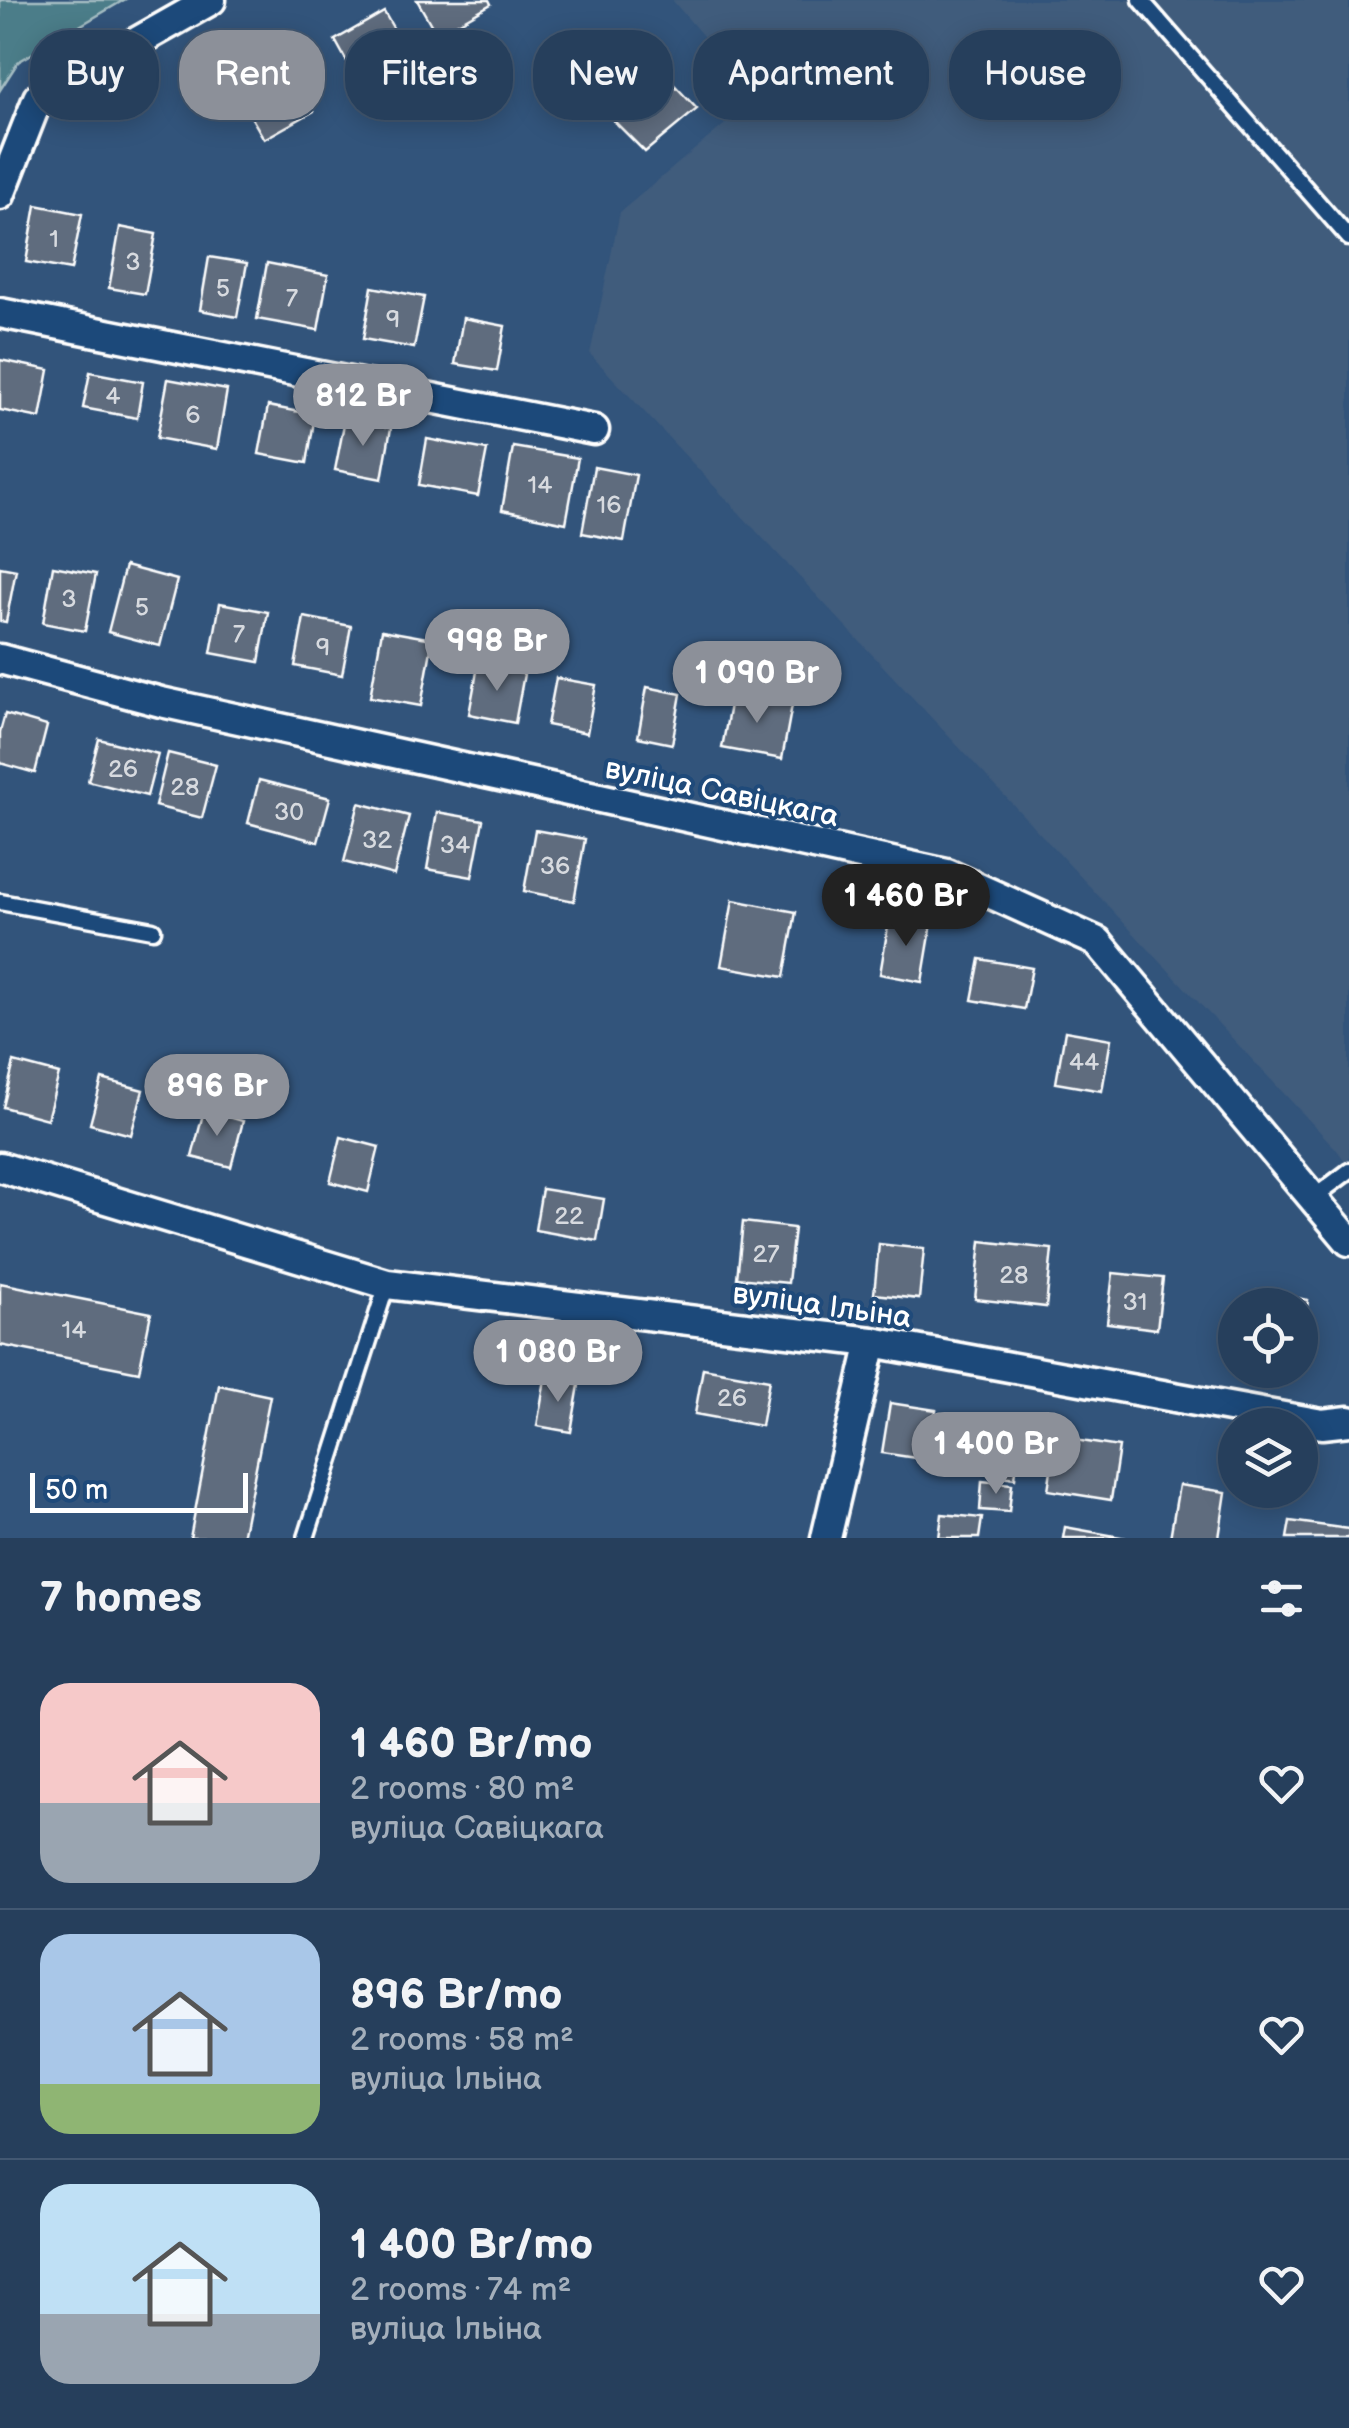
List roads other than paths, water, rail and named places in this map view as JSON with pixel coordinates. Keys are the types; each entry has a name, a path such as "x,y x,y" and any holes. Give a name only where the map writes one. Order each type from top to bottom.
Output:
{"street":[{"path":"0,195 38,98 212,0"},
{"path":"0,313 594,430"},
{"name":"вуліца Савіцкага","path":"0,659 161,702 947,874 1098,942 1349,1241"},
{"name":"вуліца Ільіна","path":"0,1167 387,1284 872,1342 1322,1424 1349,1421"},
{"path":"826,1538 872,1342"}],"lane":[{"path":"1141,0 1349,238"},
{"path":"0,902 154,930"},
{"path":"1313,1198 1349,1171"},
{"path":"306,1538 387,1284"}]}
